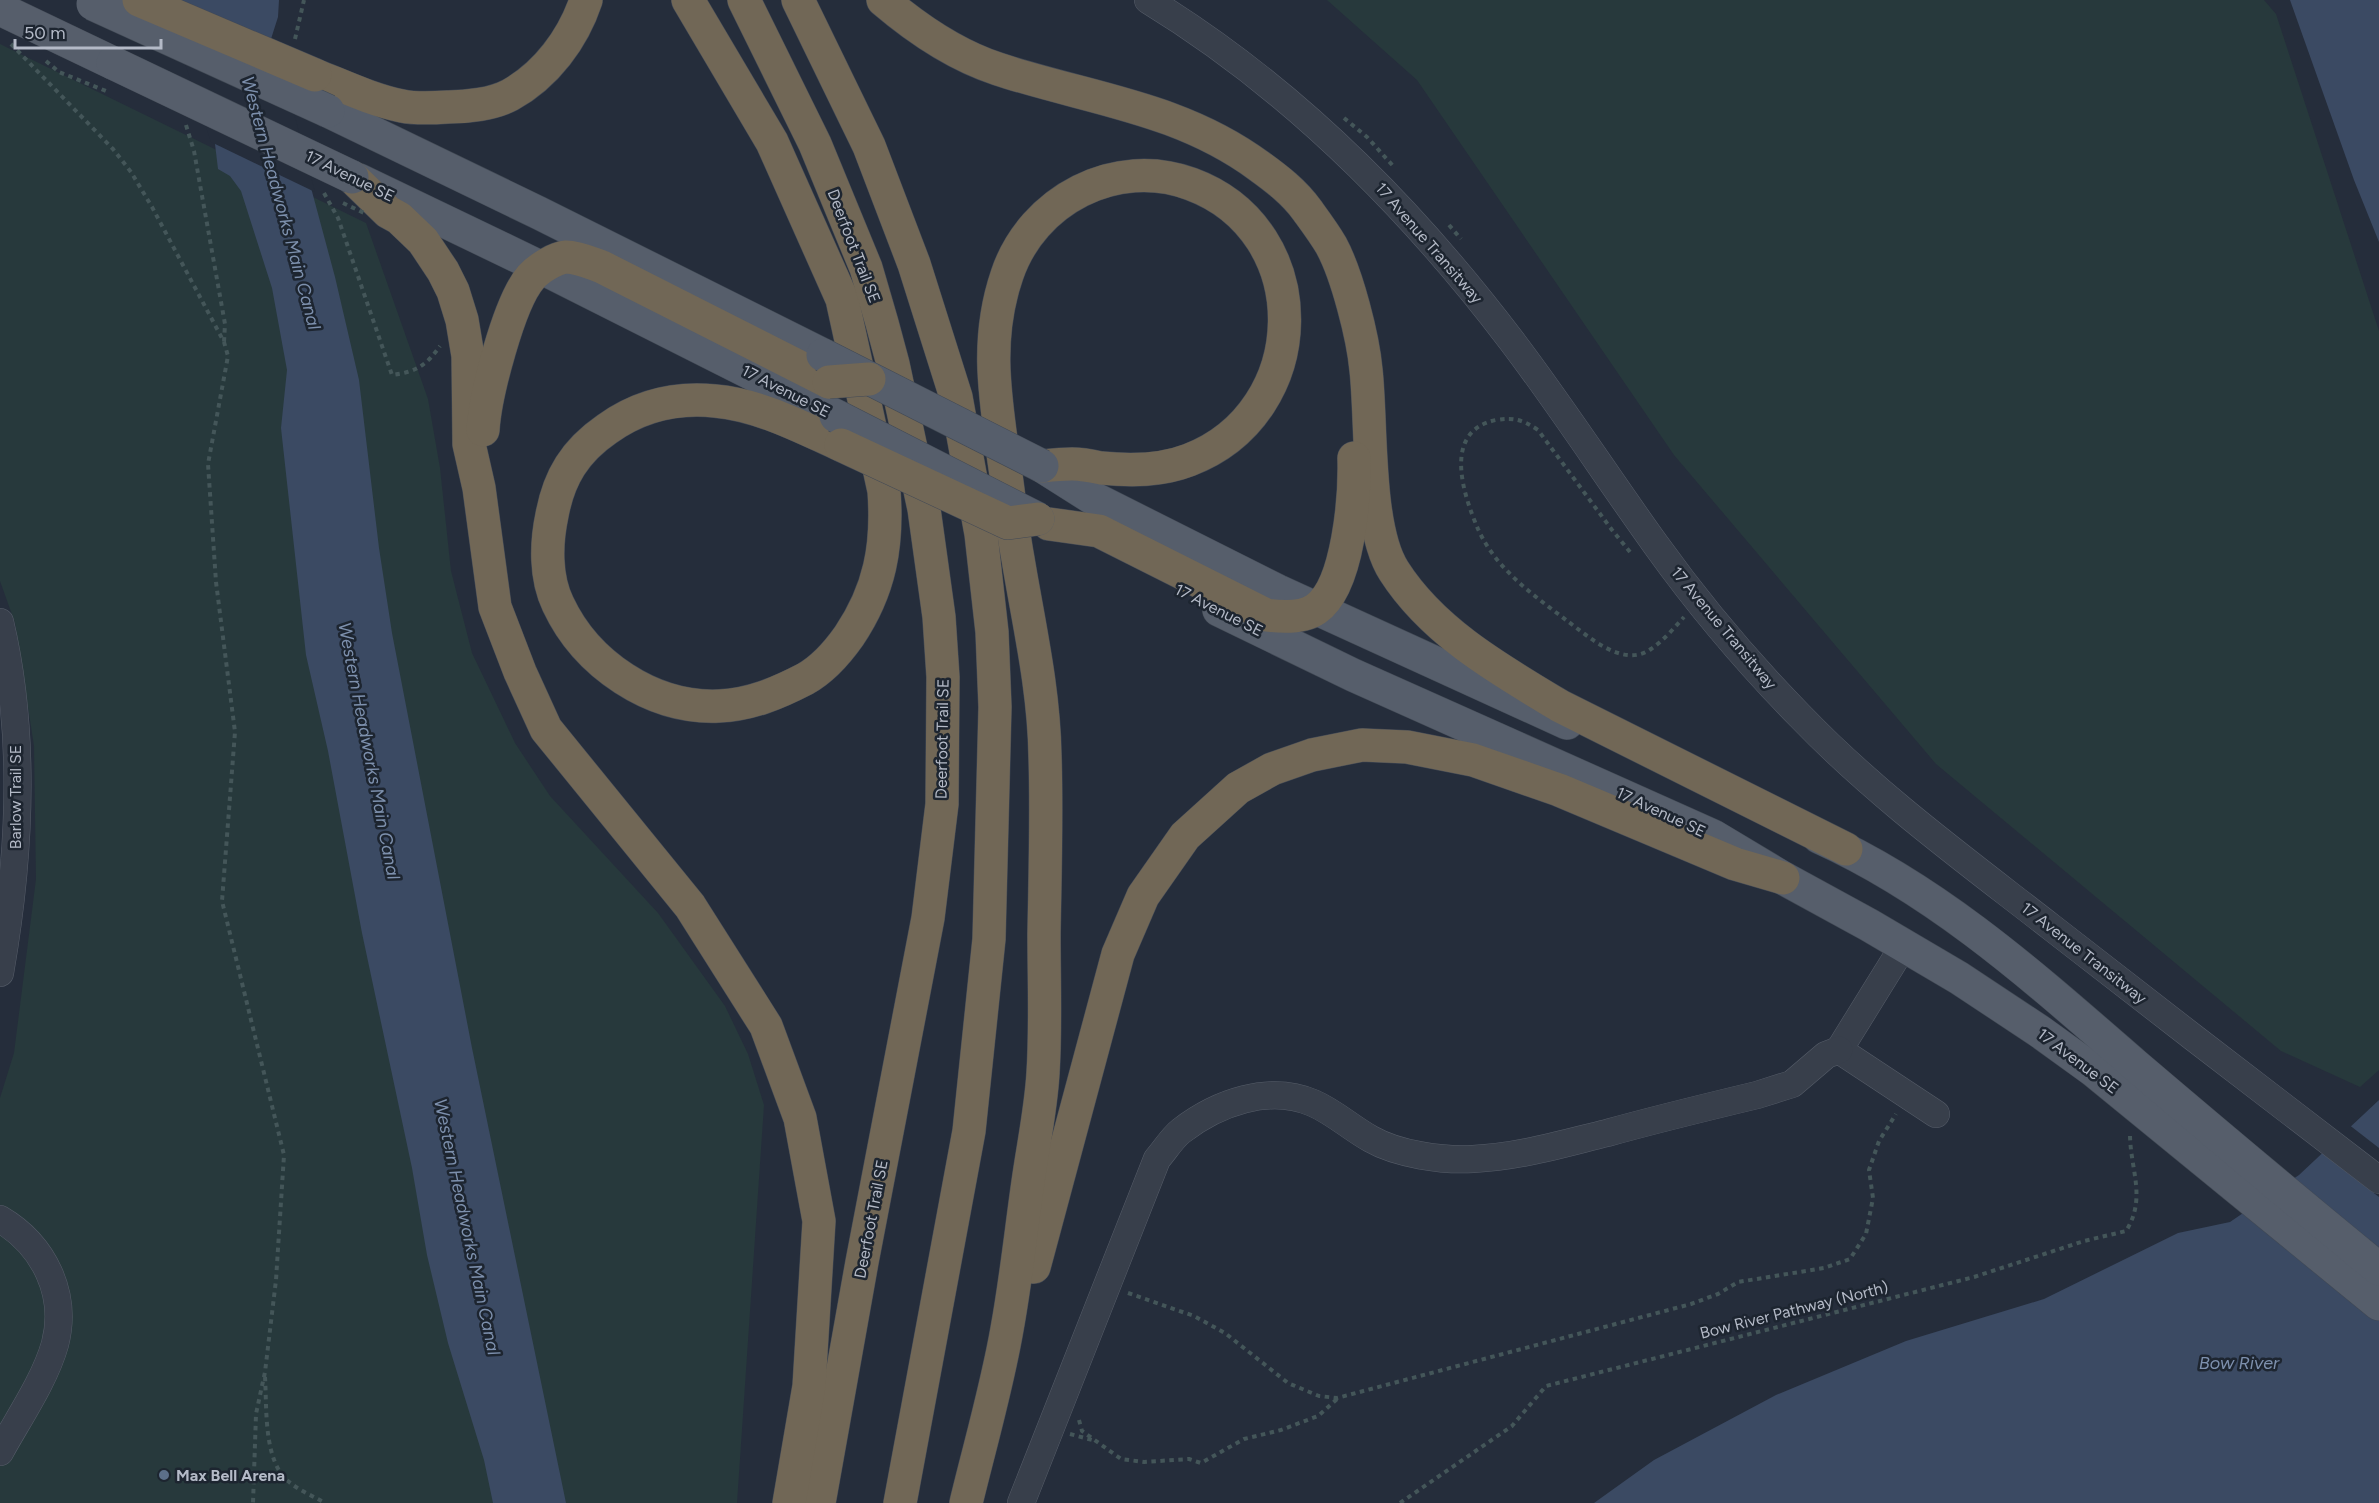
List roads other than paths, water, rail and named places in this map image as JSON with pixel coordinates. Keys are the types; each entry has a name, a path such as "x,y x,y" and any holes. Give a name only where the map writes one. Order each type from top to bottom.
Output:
{"highway":[{"path":"139,0 315,75 376,99 404,107 467,106 508,96 537,76 555,58 586,0"},
{"path":"688,0 772,142 842,299 884,491 887,521 882,560 872,596 837,654 810,676 790,687 748,702 718,706 690,704 663,698 637,687 610,670 588,650 557,603 547,548 556,489 572,462 593,438 616,423 643,409 668,402 716,401 741,405 839,431 1008,523 1044,522 1099,531 1266,615 1284,617 1316,609 1334,587 1351,524 1354,470 1353,303"},
{"name":"Deerfoot Trail SE","path":"744,0 815,144 866,268 879,312 894,364 924,509 939,617 943,676 942,804 927,918 819,1503"},
{"path":"798,0 869,146 914,264 952,387 981,534 992,632 995,707 989,939 969,1131 900,1503"},
{"path":"883,0 910,23 948,47 997,69 1136,106 1165,116 1214,137 1250,159 1285,185 1304,206 1332,246 1353,303 1366,367 1376,515 1383,546 1392,569 1427,614 1515,679 1560,706 1846,849"},
{"path":"352,177 388,212 399,218 423,241 453,291 462,320 468,356 469,444 479,488 495,607 520,672 546,729 690,906 766,1026 801,1118 819,1221 810,1386 789,1503"},
{"path":"966,1503 1007,1332 1043,1076 1045,754 1040,682 1017,557 993,386 995,326 1004,283 1014,257 1050,210 1072,193 1091,184 1114,178 1135,177 1162,177 1188,183 1210,192 1251,225 1266,248 1278,274 1284,301 1286,330 1278,364 1268,392 1254,415 1209,451 1189,461 1164,468 1135,470 1074,464 1042,466"},
{"path":"479,488 483,423 503,339 519,296 530,278 542,268 565,257 602,267 826,369 869,379"},
{"path":"1007,1332 1027,1294 1118,954 1143,896 1185,836 1238,788 1272,769 1312,755 1362,745 1407,747 1473,759 1559,790 1735,864 1783,878"}],"main road":[{"path":"89,2 328,111 560,223 826,369"},
{"name":"17 Avenue SE","path":"0,9 542,268 839,431"},
{"name":"17 Avenue SE","path":"869,379 1042,466 1091,497 1316,609 1846,849 1947,911 2028,972 2379,1304"},
{"name":"17 Avenue SE","path":"1044,522 1314,657 1713,836 1904,945 2039,1030 2093,1071 2248,1180 2379,1269"}],"street":[{"name":"17 Avenue Transitway","path":"1148,0 1230,55 1288,100 1349,155 1403,209 1512,341 1657,547 1699,602 1801,717 1858,772 1933,835 2379,1180"},
{"name":"Barlow Trail SE","path":"0,622 9,666 15,719 18,812 13,879 0,973"},
{"path":"1021,1503 1157,1159 1179,1132 1232,1102 1264,1096 1287,1096 1311,1102 1333,1113 1373,1140 1436,1158 1471,1160 1510,1156 1757,1095 1792,1084 1826,1055 1839,1050 1904,945"},
{"path":"1839,1050 1936,1114"},
{"path":"0,1219 30,1241 44,1259 54,1284 59,1311 55,1344 0,1452"}],"water":[{"name":"Western Headworks Main Canal","path":"167,0 279,0 278,17 271,39 335,277 359,380 379,548 392,633 472,1048 566,1503 493,1503 484,1460 448,1343 427,1255 412,1168 362,933 328,751 306,655 281,428 287,370 272,288 241,191 230,176 218,169 215,144"},
{"path":"2290,0 2379,0 2379,242 2354,180"},
{"name":"Bow River","path":"2379,1100 2379,1503 1594,1503 1654,1460 1776,1395 1906,1341 2044,1299 2178,1233 2230,1222 2299,1175"}],"place":[{"name":"Max Bell Arena","path":"164,1475"}]}
